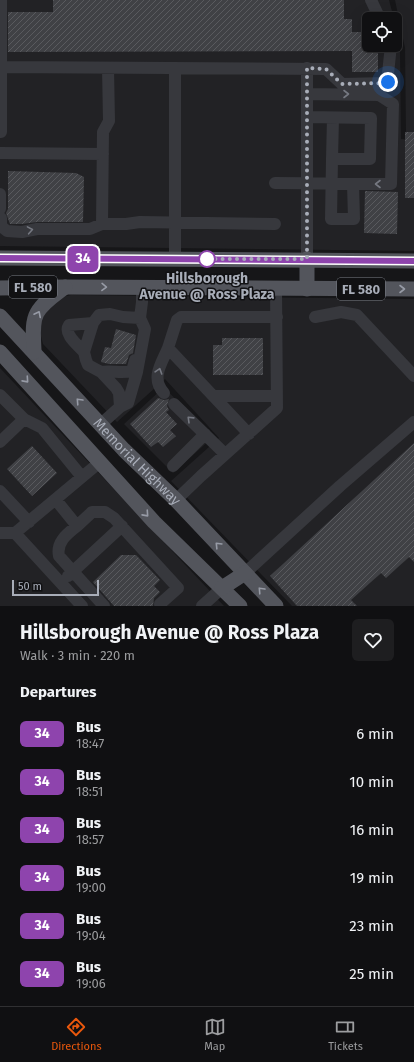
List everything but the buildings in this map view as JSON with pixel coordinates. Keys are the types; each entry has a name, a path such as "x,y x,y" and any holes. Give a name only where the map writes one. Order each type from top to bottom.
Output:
{"main road":[{"name":"FL 580","path":"0,258 307,259 414,261"},
{"path":"307,259 307,289"},
{"path":"34,352 33,328 37,313 45,303 65,287"},
{"name":"FL 580","path":"0,288 414,289"},
{"name":"Memorial Highway","path":"0,316 124,450 176,500 276,606"},
{"name":"Memorial Highway","path":"0,352 154,522 240,606"},
{"path":"222,588 246,573"}],"lane":[{"path":"0,132 2,0"},
{"path":"371,0 377,12"},
{"path":"0,67 307,68 326,69 342,84 387,83 389,52"},
{"path":"102,224 103,132 109,121 108,68"},
{"path":"175,68 175,259"},
{"path":"307,68 307,259"},
{"path":"275,183 391,184 393,104 379,95 307,94"},
{"path":"307,117 371,118 370,159 332,159"},
{"path":"333,118 331,219 354,219 353,184"},
{"path":"0,157 0,153 102,154"},
{"path":"0,194 0,226 7,231 22,232 38,229 90,229 102,224 126,224 140,222 275,224"},
{"path":"101,424 120,407 128,403 137,372 143,323 142,288"},
{"path":"176,500 277,408 276,288"},
{"path":"316,317 342,312 357,315 414,376"},
{"path":"84,352 93,323 96,318 103,314 143,323"},
{"path":"164,393 158,387 157,376 177,320 181,317 277,317"},
{"path":"93,323 70,325 67,328 68,332 84,352 88,365 101,372 116,388 119,393 120,407"},
{"path":"101,372 110,370 125,373 132,371 143,323"},
{"path":"168,348 249,434"},
{"path":"0,395 24,419 42,428 82,476"},
{"path":"214,396 277,396"},
{"path":"174,404 225,454"},
{"path":"0,442 24,419"},
{"path":"246,573 340,486 414,422"},
{"path":"172,466 205,434"},
{"path":"0,533 15,533 100,462"},
{"path":"0,491 29,522"},
{"path":"56,500 77,526"},
{"path":"104,606 59,556 57,550 61,540 92,512 105,512 114,518 178,588 160,604"},
{"path":"61,582 122,526"},
{"path":"15,533 82,606"},
{"path":"202,606 222,588"}],"shaded area":[{"path":"0,0 389,0 392,12 362,12 362,52 400,52 401,139 414,140 414,251 0,246"},
{"path":"395,0 414,0 414,134 406,134 405,48 402,34 402,12 398,12"},
{"path":"71,295 414,299 414,606 292,606 171,481 219,438 165,379 117,422 43,344 39,329 40,320 47,308 62,297"},
{"path":"0,368 224,606 0,606"},
{"path":"164,387 212,438 173,473 124,424"}],"bus line":[{"name":"34","path":"0,258 307,259 414,261"}],"place":[{"name":"Hillsborough Avenue @ Ross Plaza","path":"207,259"}],"route":[{"path":"207,259 204,259 307,259 307,68 326,69 342,84 388,82"}]}
